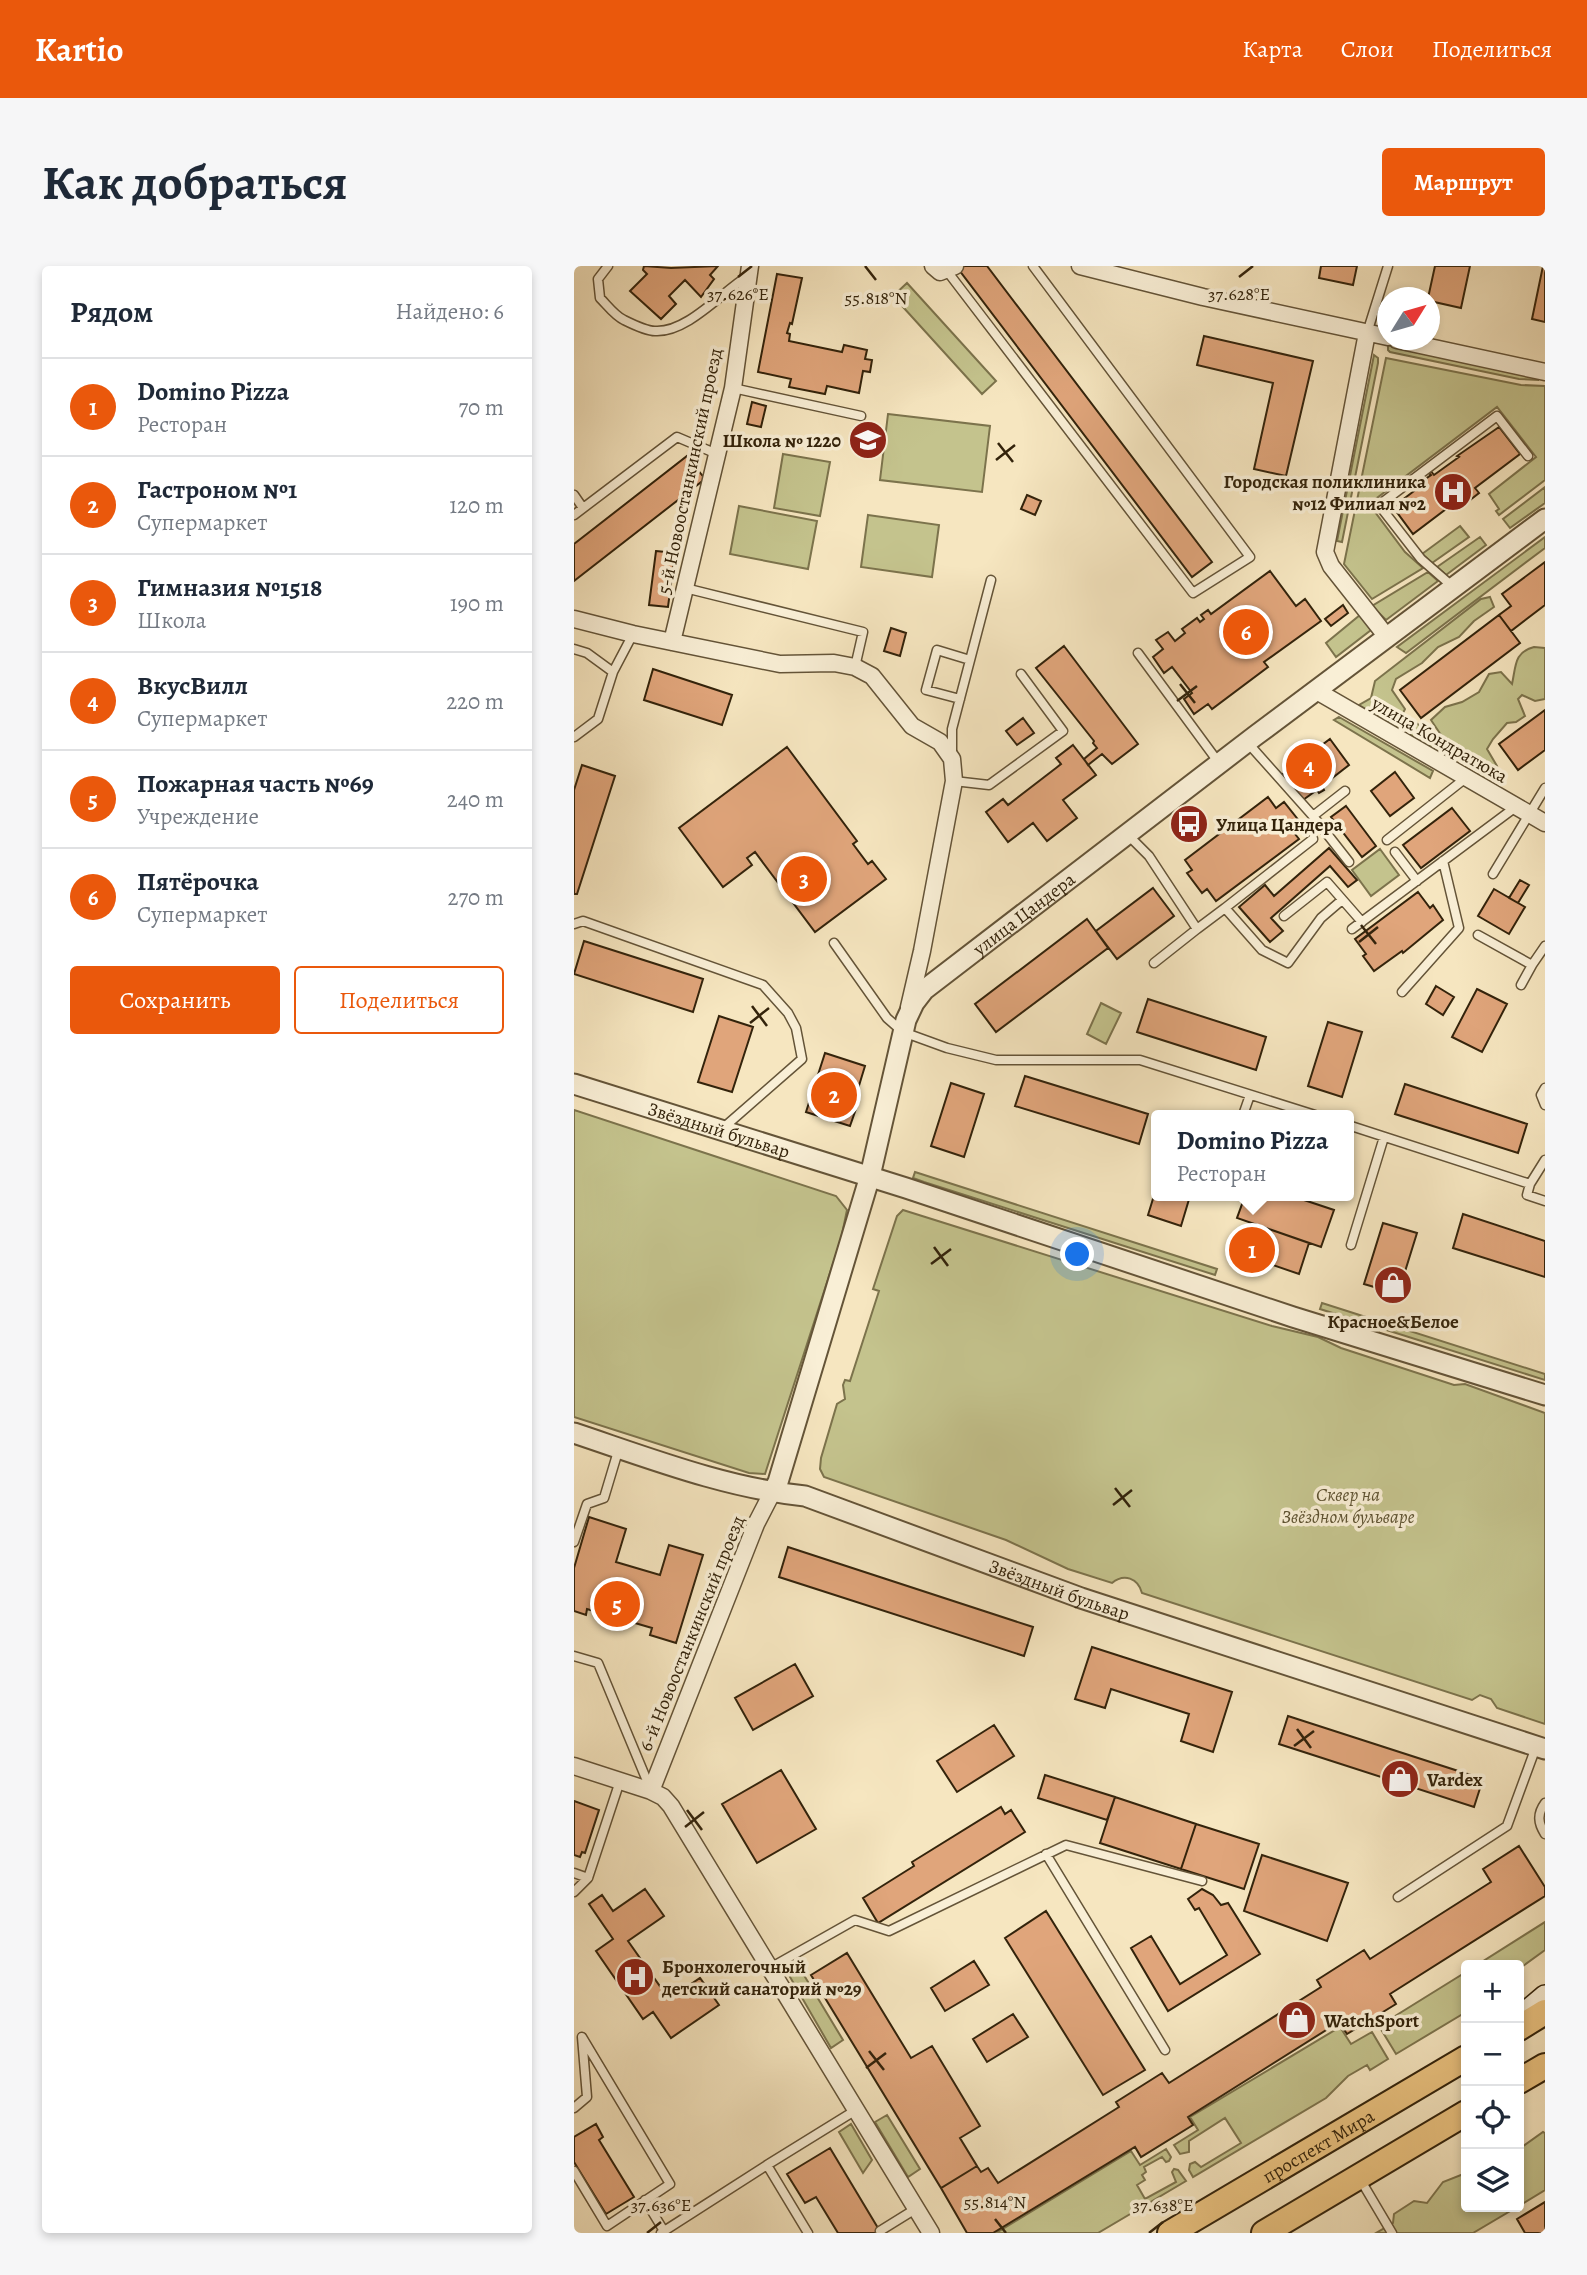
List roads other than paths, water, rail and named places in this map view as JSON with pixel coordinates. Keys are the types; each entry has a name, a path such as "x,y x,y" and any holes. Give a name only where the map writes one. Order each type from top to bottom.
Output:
{"main road":[{"path":"1524,2014 1545,1996"},
{"path":"1524,2025 1545,2012"},
{"name":"проспект Мира","path":"1170,2233 1461,2061"},
{"path":"1264,2233 1461,2116"}],"street":[{"path":"1080,266 1203,297 1377,335"},
{"name":"5-й Новоостанкинский проезд","path":"672,642 733,388 749,271"},
{"path":"1367,333 1325,552 1331,566 1387,637"},
{"path":"1440,349 1545,372"},
{"name":"улица Цандера","path":"772,1493 778,1482 870,1177 905,1026 914,1003 936,978 1545,519"},
{"path":"574,619 780,664 834,663 855,667 872,676 912,726 940,742 952,759 954,781 905,1026"},
{"name":"улица Кондратюка","path":"1315,690 1545,823"},
{"name":"Звёздный бульвар","path":"574,1083 870,1177 1293,1317 1545,1395"},
{"name":"Звёздный бульвар","path":"574,1433 772,1493 805,1496 1081,1598 1541,1748"},
{"name":"6-й Новоостанкинский проезд","path":"651,1791 756,1524 772,1493"},
{"path":"574,1766 651,1791 663,1797 676,1813 931,2233"}],"lane":[{"path":"608,266 598,279 600,298 622,320 656,331 681,325 695,317 749,271"},
{"path":"945,268 1193,593 1250,557 1033,266"},
{"path":"1367,333 1388,266"},
{"path":"733,388 861,416"},
{"path":"1454,588 1421,559 1379,505 1497,415 1528,456"},
{"path":"574,515 677,437 717,454"},
{"path":"574,495 583,508"},
{"path":"952,759 952,729 991,580"},
{"path":"685,588 863,632 855,667"},
{"path":"574,737 598,719 613,673 633,634"},
{"path":"574,649 587,653 613,673"},
{"path":"960,699 926,690 937,650 970,660"},
{"path":"1138,653 1219,763"},
{"path":"954,781 989,785 1063,731 1021,674"},
{"path":"1247,742 1313,816 1349,862"},
{"path":"1387,840 1467,778"},
{"path":"1352,929 1443,861 1523,810 1545,788"},
{"path":"1313,816 1345,791"},
{"path":"1493,874 1523,810"},
{"path":"1128,835 1149,856 1198,929"},
{"path":"1154,963 1314,839"},
{"path":"1395,852 1417,881"},
{"path":"1402,992 1460,928 1443,861"},
{"path":"1284,916 1327,882 1362,922"},
{"path":"1225,908 1262,950 1288,963 1321,918 1342,900"},
{"path":"574,924 583,922 763,985 788,1013 796,1028 802,1059 722,1130"},
{"path":"1478,935 1532,965"},
{"path":"834,943 887,1018 947,1048 996,1060 1140,1060 1299,1110"},
{"path":"1521,985 1545,946"},
{"path":"1545,1088 1541,1095 1545,1105"},
{"path":"1246,1110 1250,1095"},
{"path":"1354,1127 1530,1184"},
{"path":"1351,1245 1384,1137"},
{"path":"1545,1160 1530,1184 1527,1195 1545,1201"},
{"path":"574,1542 587,1504 604,1498 619,1448"},
{"path":"574,1656 598,1663 651,1791"},
{"path":"1398,1898 1507,1826 1541,1748"},
{"path":"574,1892 588,1878 620,1781"},
{"path":"1545,1803 1539,1817 1545,1834"},
{"path":"770,1968 855,1920 889,1931 1066,1844 1202,1881"},
{"path":"1046,1854 1165,2050"},
{"path":"574,1873 588,1878"},
{"path":"574,2108 587,2097 582,2038 670,2184 607,2226 574,2171"},
{"path":"645,2200 663,2232 856,2110"},
{"path":"767,2165 808,2233"},
{"path":"1358,2177 1392,2233"},
{"path":"880,2231 917,2208"}],"place":[{"name":"Школа № 1220","path":"868,440"},
{"name":"Городская поликлиника №12 Филиал №2","path":"1453,492"},
{"name":"Пятёрочка","path":"1246,632"},
{"name":"ВкусВилл","path":"1309,766"},
{"name":"Улица Цандера","path":"1189,824"},
{"name":"Гимназия №1518","path":"804,879"},
{"name":"Гастроном №1","path":"834,1095"},
{"name":"Domino Pizza","path":"1252,1250"},
{"name":"Красное&Белое","path":"1393,1285"},
{"name":"Пожарная часть №69","path":"617,1604"},
{"name":"Vardex","path":"1400,1779"},
{"name":"Бронхолегочный детский санаторий №29","path":"635,1977"},
{"name":"WatchSport","path":"1297,2020"}],"park label":[{"name":"Сквер на Звёздном бульваре","path":"1348,1505"}]}
